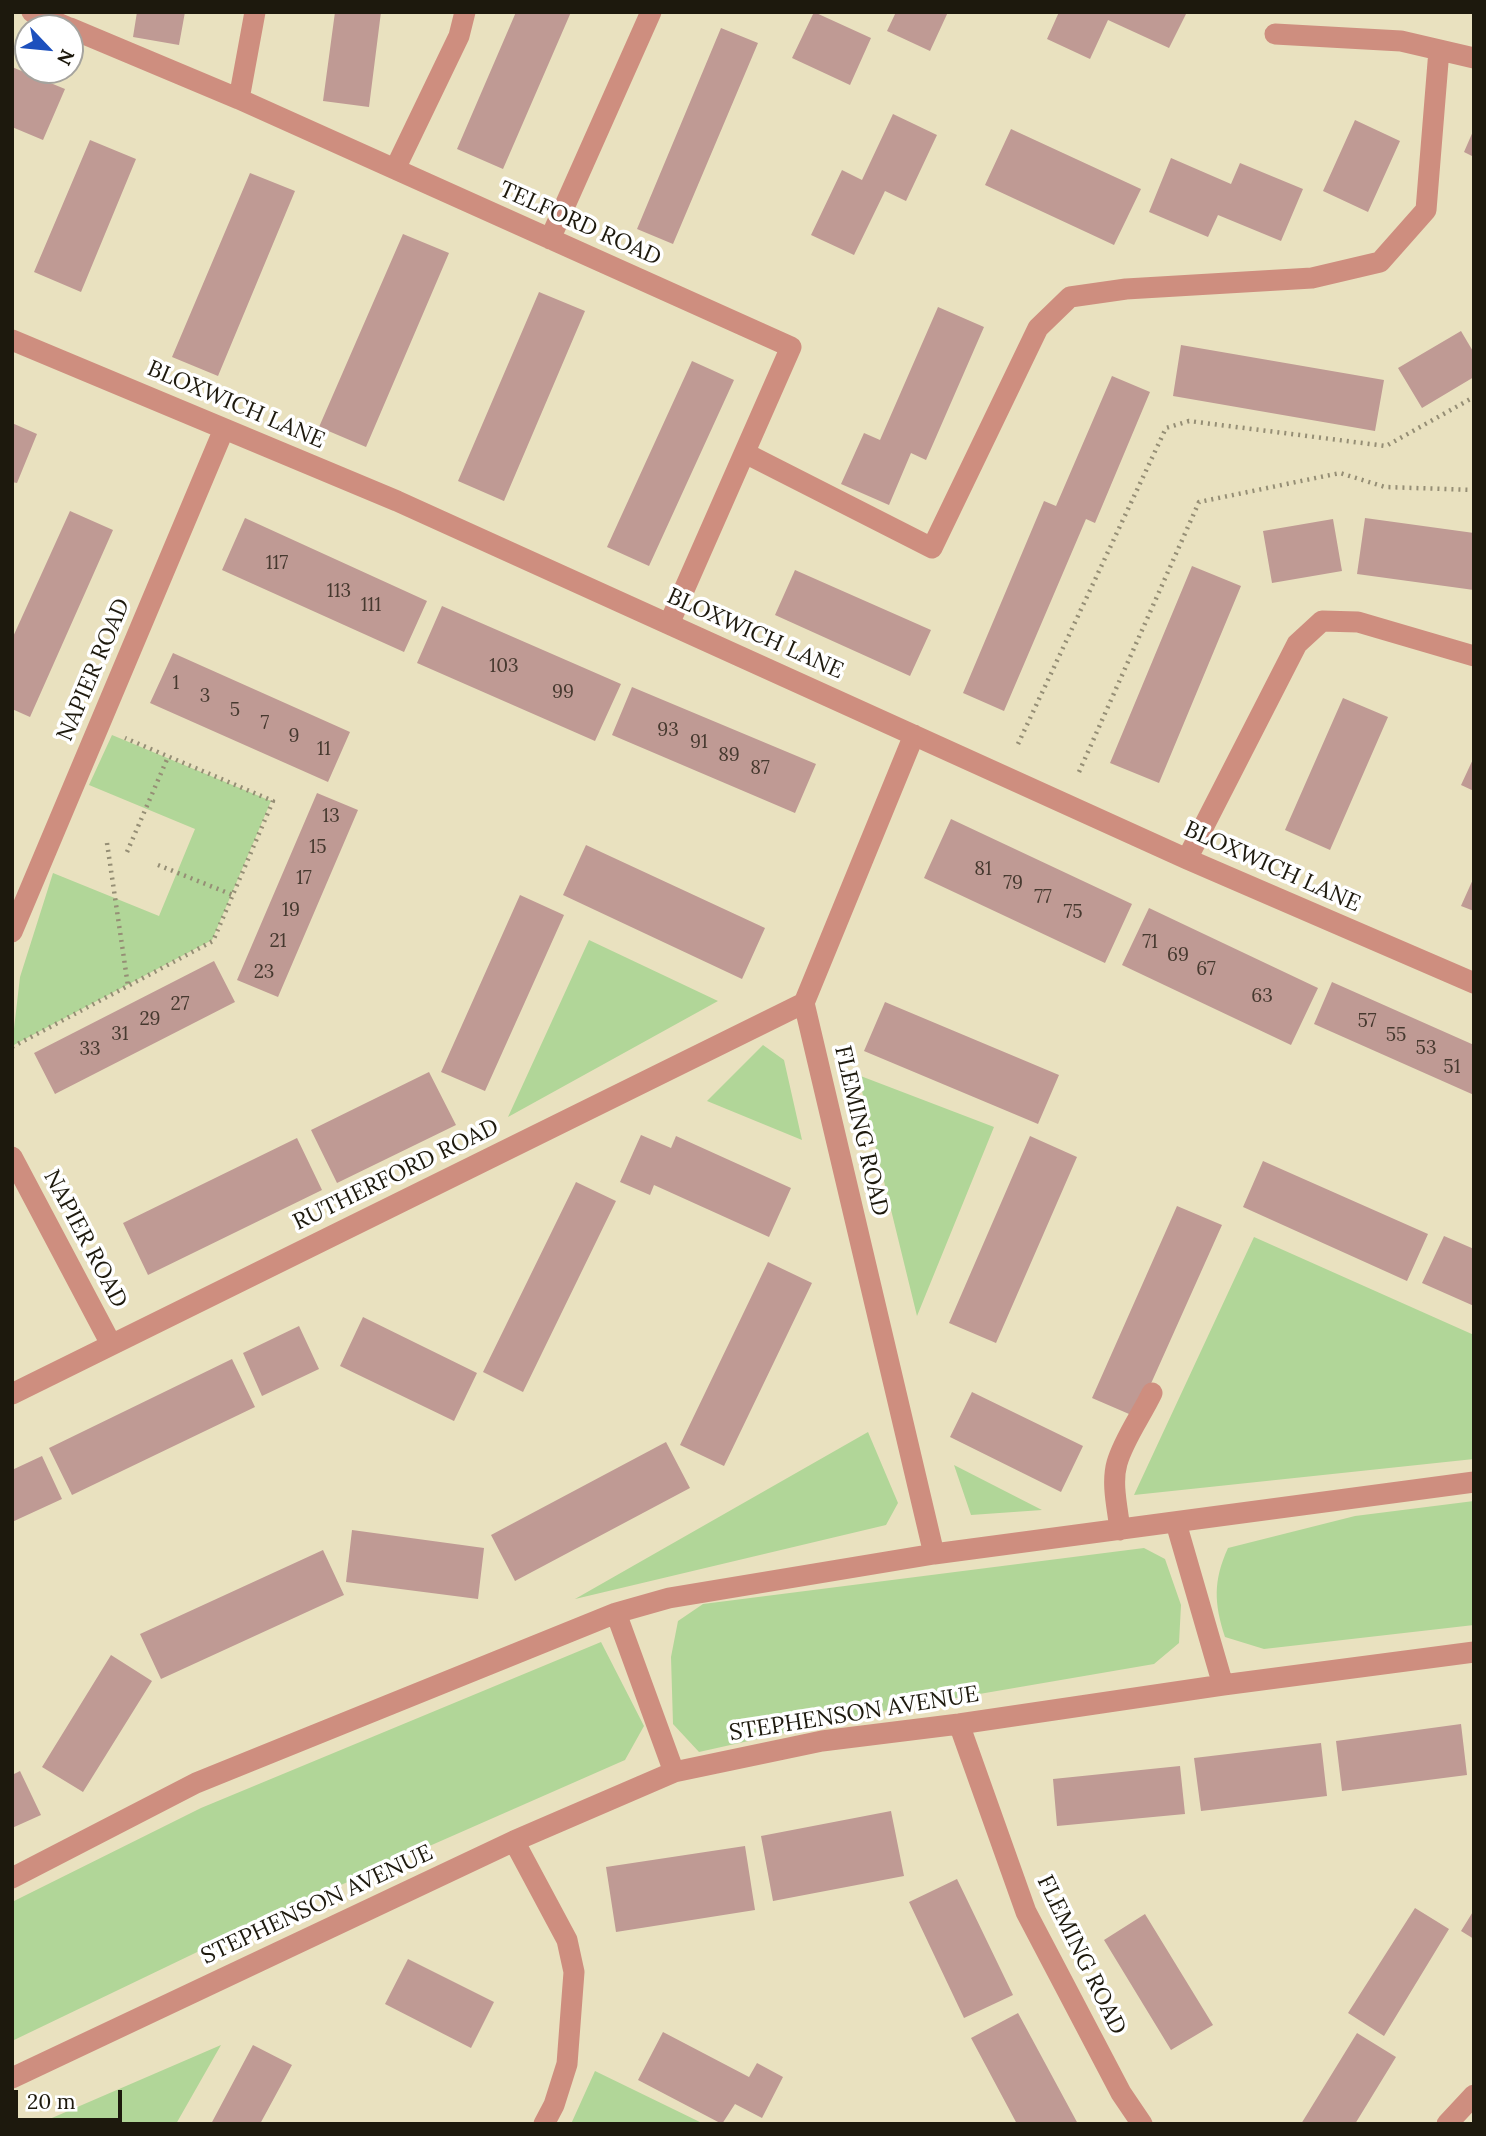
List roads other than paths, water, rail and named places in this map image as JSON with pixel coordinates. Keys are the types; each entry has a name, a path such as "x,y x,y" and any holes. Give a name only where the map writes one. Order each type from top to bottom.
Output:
{"street":[{"path":"239,99 255,12"},
{"path":"395,170 460,36 465,12"},
{"path":"550,239 651,12"},
{"name":"TELFORD ROAD","path":"84,34 239,99 792,347 668,624"},
{"path":"1275,34 1401,41 1474,58"},
{"path":"745,453 932,548 1038,328 1070,298 1126,289 1312,278 1380,262 1426,210 1439,50"},
{"name":"BLOXWICH LANE","path":"12,340 397,501 1187,859 1474,983"},
{"name":"NAPIER ROAD","path":"12,932 225,429"},
{"path":"1187,859 1297,644 1322,621 1359,621 1474,656"},
{"path":"804,1003 914,735"},
{"name":"RUTHERFORD ROAD","path":"12,1394 804,1003"},
{"name":"FLEMING ROAD","path":"804,1003 934,1554"},
{"name":"NAPIER ROAD","path":"12,1157 111,1344"},
{"path":"1120,1530 1116,1465 1152,1393"},
{"path":"12,1878 196,1783 616,1613 668,1598 934,1554 1474,1482"},
{"path":"1176,1523 1223,1685"},
{"path":"616,1613 674,1772"},
{"name":"STEPHENSON AVENUE","path":"12,2078 514,1841 674,1772 822,1741 1474,1652"},
{"name":"FLEMING ROAD","path":"959,1724 1026,1912 1121,2093 1142,2124"},
{"path":"514,1841 567,1940 574,1972 567,2064 554,2105 544,2124"},
{"path":"1447,2124 1474,2095"}]}
